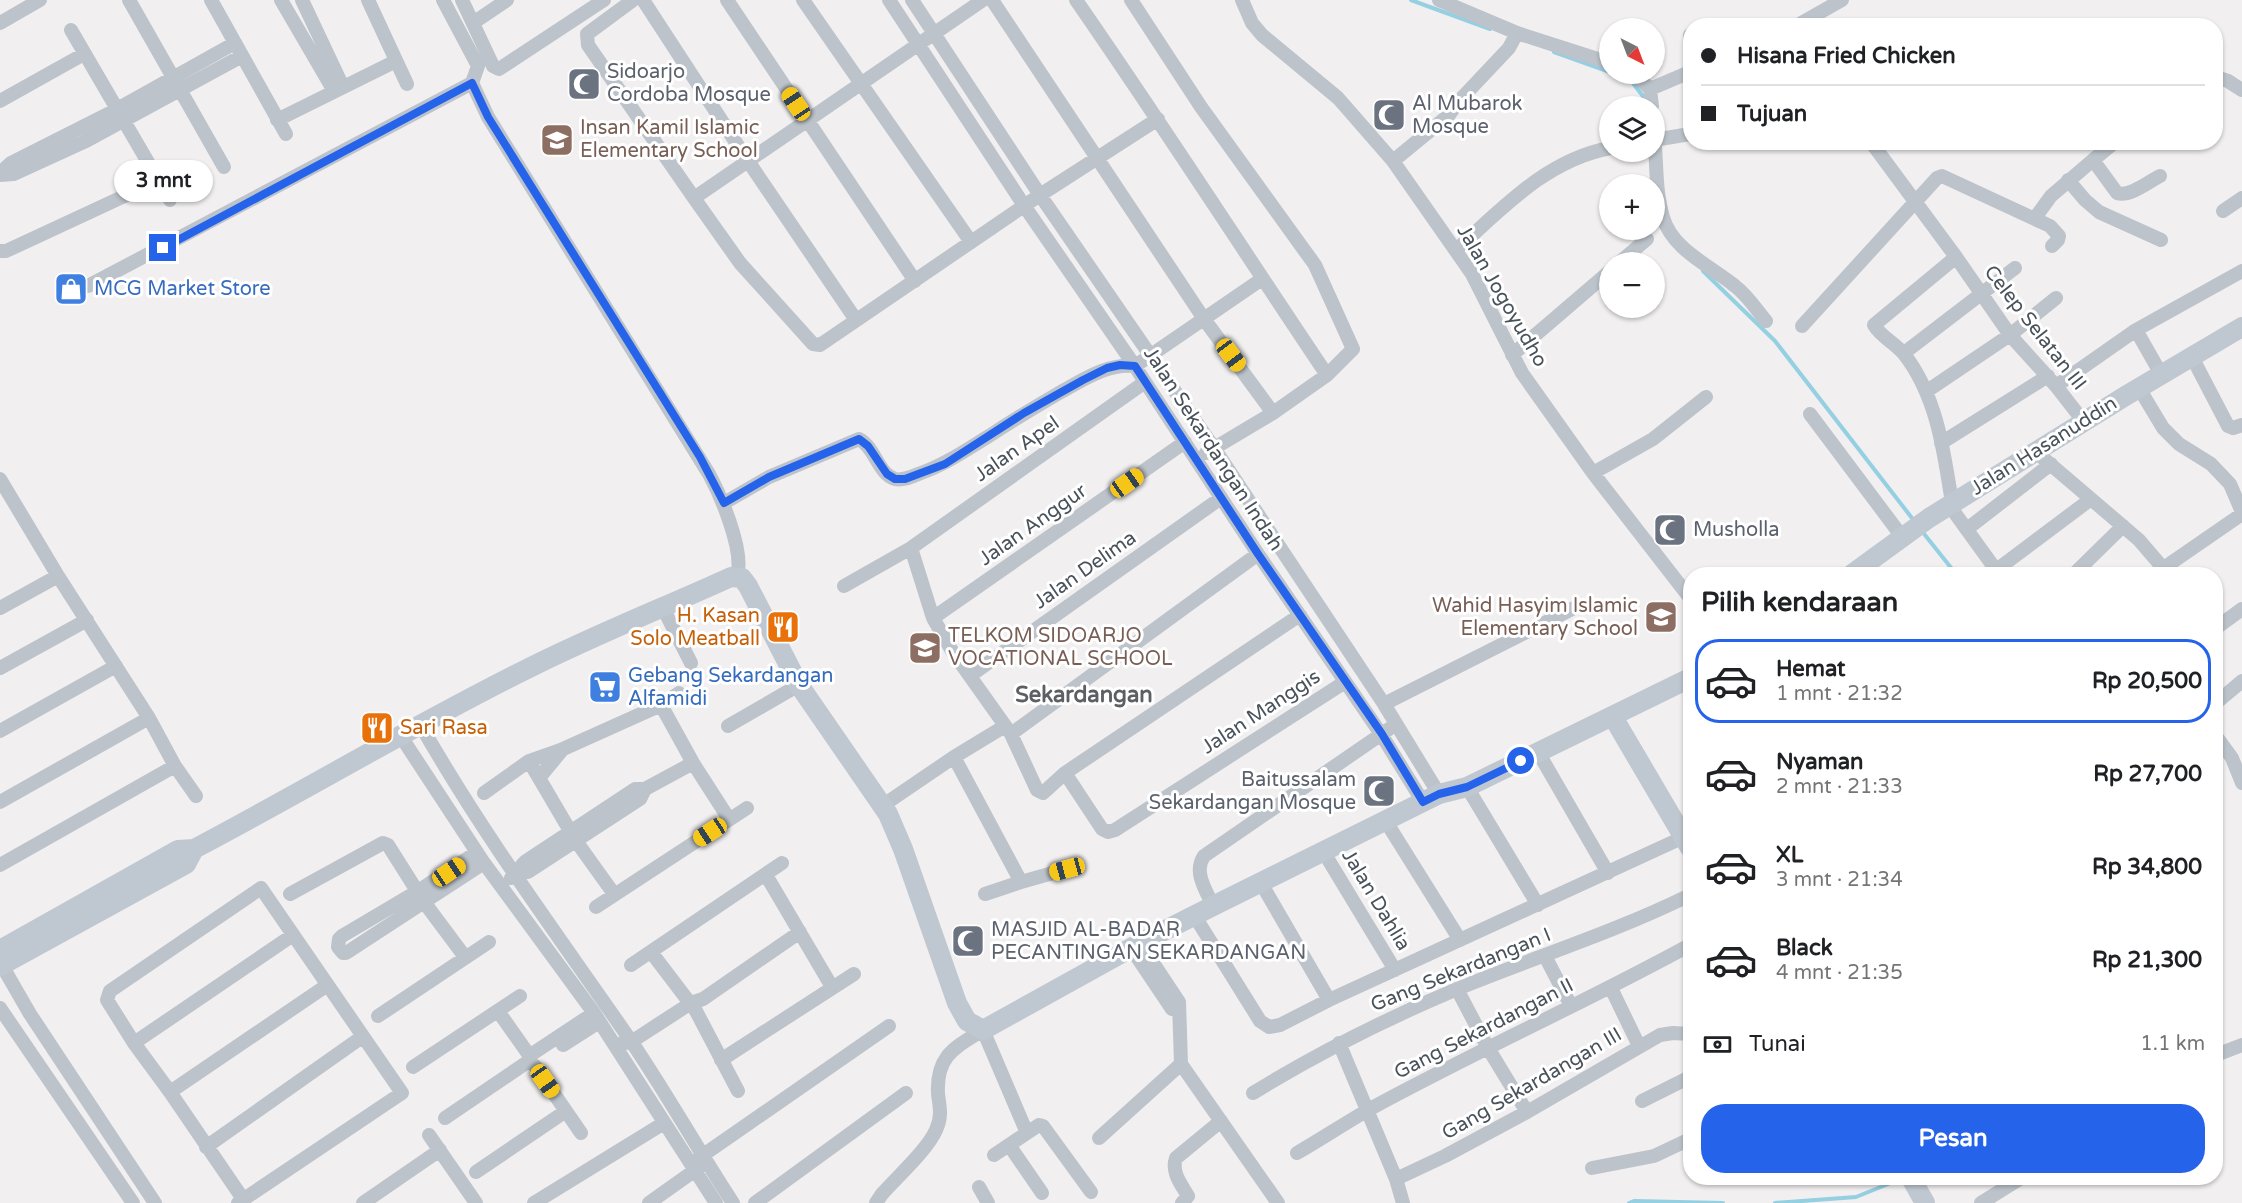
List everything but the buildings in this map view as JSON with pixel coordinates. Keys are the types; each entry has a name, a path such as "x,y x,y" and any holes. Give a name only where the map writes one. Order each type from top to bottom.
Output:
{"street":[{"path":"0,23 40,0"},
{"path":"129,0 224,167"},
{"path":"211,0 285,134"},
{"path":"281,0 339,89"},
{"path":"302,0 339,89"},
{"path":"368,0 407,84"},
{"path":"88,286 472,83 478,66 443,0"},
{"path":"462,0 493,66 499,69 604,0"},
{"path":"472,23 507,0"},
{"path":"633,0 587,34 588,45 740,263 813,344 820,345 1040,195 1158,119"},
{"path":"643,0 748,161 856,320"},
{"path":"727,0 915,281"},
{"path":"803,0 971,242"},
{"name":"Jalan Sekardangan Indah","path":"889,0 1025,207 1146,382 1258,554 1345,682 1431,798"},
{"name":"Jalan Sekardangan Indah","path":"912,0 1040,195 1149,357 1214,448 1384,704 1431,798"},
{"path":"694,198 983,0"},
{"path":"992,0 1204,319 1274,413"},
{"path":"1076,0 1158,119 1327,375"},
{"path":"1131,0 1201,107 1315,266 1353,349 1327,375 1274,413 1197,459"},
{"name":"Jalan Jogoyudho","path":"1242,0 1252,23 1262,35 1338,98 1393,161 1472,274 1522,373 1593,473 1683,589"},
{"path":"1439,0 1517,33 1599,59"},
{"path":"1810,18 1842,0"},
{"path":"71,30 170,200"},
{"path":"1393,161 1449,115 1459,100 1509,48 1517,33"},
{"path":"177,85 235,43"},
{"path":"0,101 84,54"},
{"path":"0,174 11,163 120,115 177,85 242,56"},
{"path":"277,120 396,61"},
{"path":"1650,89 1683,75"},
{"path":"2223,79 2242,90"},
{"path":"155,1203 30,1014 0,961 178,850 194,849 420,724 567,650 738,572 739,566 724,503 700,457 488,117 472,83"},
{"path":"1645,84 1650,89 1651,96"},
{"path":"1665,138 1683,135"},
{"path":"1456,250 1541,176 1564,163 1599,150"},
{"name":"Celep Selatan III","path":"1877,150 1916,201 2010,335 2052,381 2084,422"},
{"path":"2035,218 2051,196 2105,150"},
{"path":"2093,160 2116,193 2121,195 2160,176"},
{"path":"1655,162 1663,219 1679,244 1738,288 1766,321"},
{"path":"1802,326 1937,178 1946,177 2035,218 2058,233 2058,240 2052,246"},
{"path":"0,251 6,251 159,180"},
{"path":"2068,180 2099,212 2161,240"},
{"path":"2223,211 2242,198"},
{"path":"1632,252 1646,240"},
{"path":"1956,257 1874,325 1904,353 1927,392 1941,443 1951,504 1991,567"},
{"path":"1904,353 2015,268"},
{"path":"1941,443 2242,271"},
{"path":"724,503 769,477 859,439 868,446 887,474 895,479 905,479 945,464 1024,413 1083,380 1107,368 1120,365 1135,366 1262,279"},
{"path":"1512,355 1599,280"},
{"path":"1927,392 2010,335 2056,298"},
{"name":"Jalan Hasanuddin","path":"1862,567 1951,504 2044,458 2084,422 2242,327"},
{"path":"2136,330 2161,374"},
{"path":"2192,357 2228,426 2233,428 2242,425"},
{"name":"Jalan Apel","path":"844,586 911,548 1146,382"},
{"path":"2139,388 2163,428 2179,444 2211,464 2239,492 2242,513 2166,567"},
{"path":"1593,473 1653,439 1706,397"},
{"path":"1810,414 1906,536"},
{"name":"Jalan Anggur","path":"933,618 1185,442"},
{"path":"1967,529 2044,458 2139,540 2156,567"},
{"path":"0,479 5,499 87,620 149,718 175,766 196,796"},
{"name":"Jalan Delima","path":"971,675 1221,498"},
{"path":"2001,567 2091,499"},
{"path":"2081,567 2122,526"},
{"path":"911,548 933,618 952,651 1008,730 1039,792 1043,793 1065,773 1300,615"},
{"path":"882,806 954,757 1008,730 1258,554"},
{"path":"0,608 58,576"},
{"path":"731,577 742,578 748,586 799,685 882,806 903,849 957,1003 967,1021 983,1030 1027,1133"},
{"path":"1291,601 1307,590"},
{"path":"1384,704 1578,606"},
{"path":"663,608 691,663"},
{"path":"2223,623 2242,609"},
{"path":"0,668 87,620"},
{"path":"0,731 116,666"},
{"path":"2223,697 2242,681"},
{"name":"Jalan Manggis","path":"1065,773 1102,829 1108,832 1115,830 1345,682"},
{"path":"876,1203 933,1138 940,1119 940,1067 953,1048 1194,915 1431,798 1467,787 1683,682"},
{"path":"728,726 799,685"},
{"path":"484,793 529,761 562,749 661,705 679,693"},
{"path":"661,705 693,763 729,819"},
{"path":"1613,717 1683,836"},
{"path":"0,802 149,718"},
{"path":"420,724 505,861 518,873 634,1045 733,1203"},
{"path":"1213,906 1198,869 1204,856 1396,724"},
{"path":"400,735 500,886 596,1017 716,1203"},
{"path":"2223,742 2237,754 2242,783"},
{"path":"539,778 562,749"},
{"path":"1538,752 1608,873"},
{"path":"954,757 1021,882"},
{"path":"529,761 573,836 614,894"},
{"path":"500,886 518,873 526,861 553,850 597,820 640,799 645,789 693,763"},
{"path":"0,865 175,766"},
{"path":"431,780 447,770"},
{"path":"1467,787 1538,905"},
{"path":"596,907 747,808"},
{"path":"1385,820 1460,940"},
{"path":"290,894 383,843 388,845 421,897 465,957"},
{"path":"1194,915 1260,1021 1269,1027 1280,1025 1329,1000 1608,873 1683,845"},
{"name":"Jalan Dahlia","path":"1323,851 1395,970"},
{"path":"421,897 346,953 338,947 342,936 421,897 484,862 505,861"},
{"path":"631,965 782,863"},
{"path":"985,894 1067,869"},
{"path":"766,875 832,987"},
{"path":"1261,883 1329,1000"},
{"path":"261,888 326,986 402,1093 240,1201 107,1000 110,992 261,888"},
{"name":"Gang Sekardangan I","path":"1253,1093 1339,1043 1457,989 1626,925 1683,898"},
{"path":"617,1049 634,1045 800,932"},
{"path":"134,1043 293,935"},
{"path":"378,1016 489,942"},
{"path":"1135,946 1179,1002 1181,1064 1278,1203"},
{"name":"Gang Sekardangan II","path":"1297,1153 1367,1111 1571,1006 1611,988 1683,949"},
{"path":"651,952 697,1004 721,1060 738,1091"},
{"path":"1545,956 1571,1006"},
{"path":"721,1060 854,974"},
{"path":"170,1092 326,986"},
{"path":"1611,988 1639,1046"},
{"path":"1457,989 1488,1048 1527,1112"},
{"path":"413,1067 520,996"},
{"path":"0,1008 134,1203"},
{"path":"498,1011 581,1133"},
{"path":"13,1026 30,1014"},
{"path":"445,1118 596,1017"},
{"path":"649,1203 692,1167 890,1026"},
{"name":"Gang Sekardangan III","path":"1396,1179 1445,1156 1527,1112 1660,1035 1683,1034"},
{"path":"206,1147 362,1037"},
{"path":"1339,1043 1396,1179 1403,1203"},
{"path":"2223,1052 2242,1045"},
{"path":"1099,1138 1181,1064"},
{"path":"1642,1101 1683,1080"},
{"path":"755,1203 906,1093"},
{"path":"476,1172 566,1111"},
{"path":"1188,1201 1174,1171 1176,1158 1221,1121"},
{"path":"534,1203 664,1123"},
{"path":"994,1155 1039,1125 1043,1126 1091,1192"},
{"path":"429,1134 476,1203"},
{"path":"1592,1167 1654,1156 1683,1142"},
{"path":"1009,1145 1042,1193"},
{"path":"363,1203 440,1150"},
{"path":"1915,1185 1925,1203"},
{"path":"1981,1203 2010,1185"},
{"path":"979,1187 988,1203"}],"waterway":[{"path":"1411,0 1490,29"},
{"path":"1554,52 1599,68"},
{"path":"1634,84 1643,96"},
{"path":"1703,271 1775,341 1915,522"},
{"path":"1921,530 1950,567"},
{"path":"1775,1203 1856,1197 1886,1185"},
{"path":"1629,1203 1634,1201 1723,1203"}],"place":[{"name":"Sidoarjo Cordoba Mosque","path":"584,84"},
{"name":"Al Mubarok Mosque","path":"1389,115"},
{"name":"Insan Kamil Islamic Elementary School","path":"557,140"},
{"name":"MCG Market Store","path":"71,289"},
{"name":"Musholla","path":"1670,530"},
{"name":"Wahid Hasyim Islamic Elementary School","path":"1661,617"},
{"name":"H. Kasan Solo Meatball","path":"783,627"},
{"name":"TELKOM SIDOARJO VOCATIONAL SCHOOL","path":"925,648"},
{"name":"Gebang Sekardangan Alfamidi","path":"605,687"},
{"name":"Sari Rasa","path":"377,728"},
{"name":"Baitussalam Sekardangan Mosque","path":"1379,791"},
{"name":"MASJID AL-BADAR PECANTINGAN SEKARDANGAN","path":"968,941"}],"district":[{"name":"Sekardangan","path":"1084,695"}],"route":[{"path":"163,248 472,83 488,117 700,457 724,503 769,477 859,439 868,446 887,474 895,479 905,479 945,464 1024,413 1107,368 1120,365 1135,366 1258,554 1382,734 1423,802 1439,794 1467,787 1521,761"}]}
